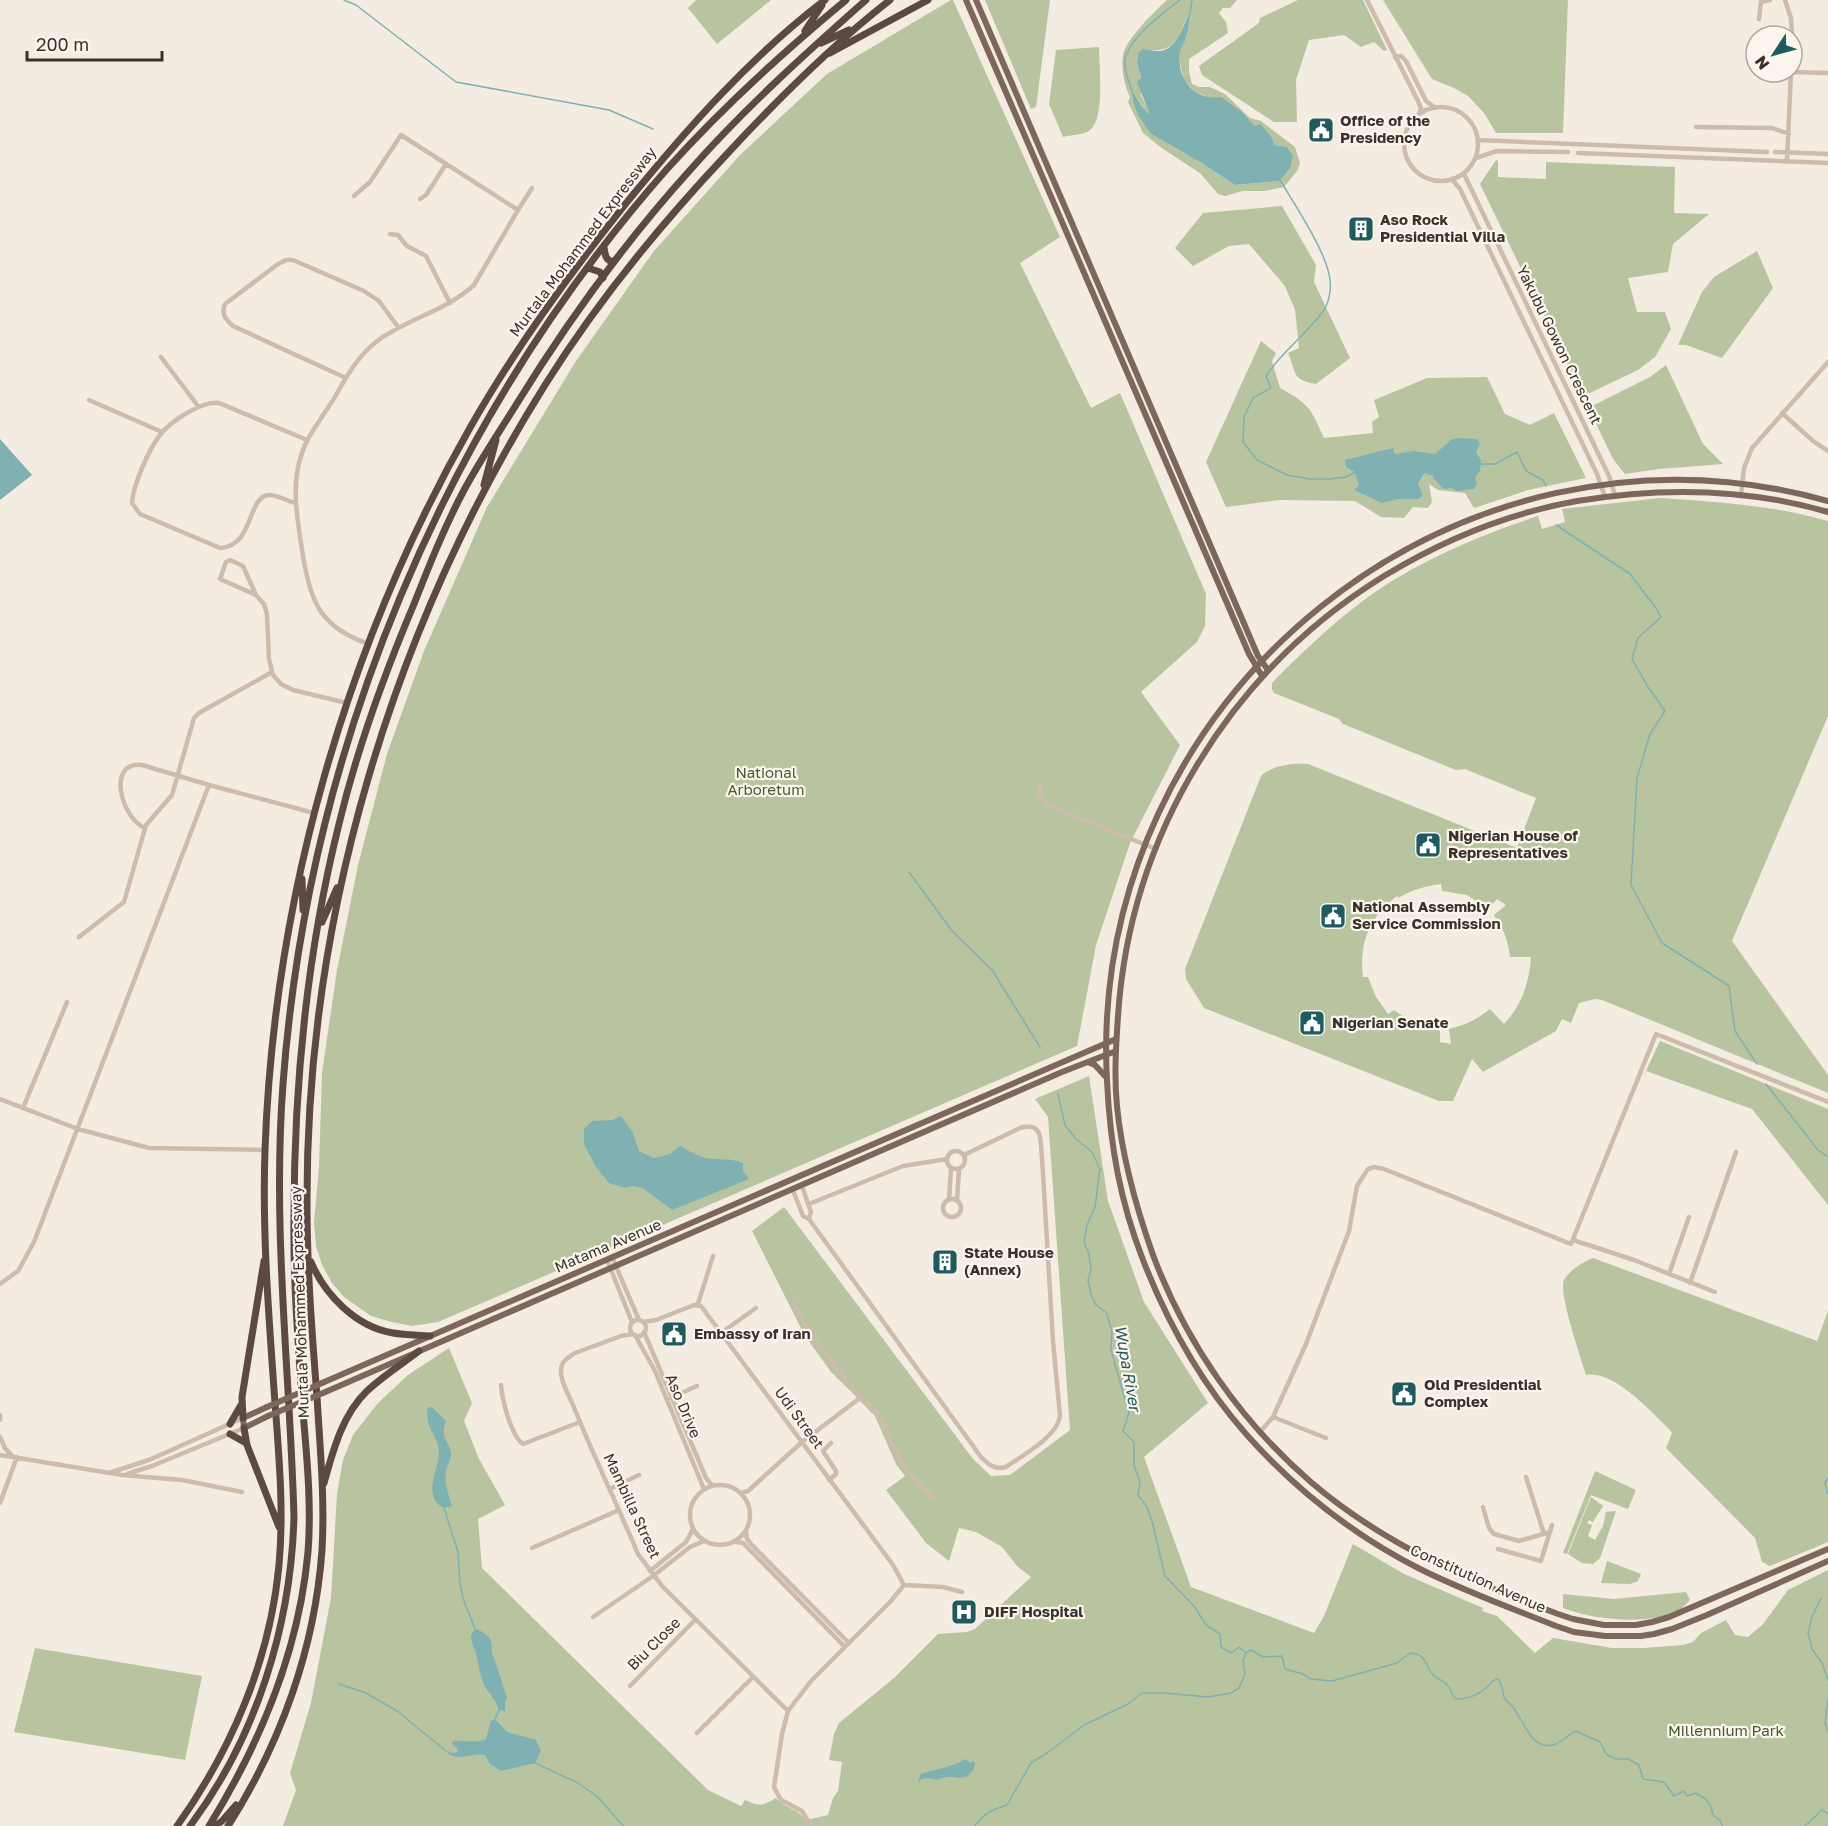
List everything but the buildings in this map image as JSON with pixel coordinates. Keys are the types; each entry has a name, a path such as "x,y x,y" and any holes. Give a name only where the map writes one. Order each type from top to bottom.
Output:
{"highway":[{"path":"813,9 819,0"},
{"path":"798,41 825,0"},
{"name":"Murtala Mohammed Expressway","path":"177,1826 230,1739 248,1695 263,1648 277,1583 280,1487 266,1249 265,1150 276,1016 285,952 314,813 347,703 413,540 472,424 514,355 601,235 669,151 758,59 825,0"},
{"name":"Murtala Mohammed Expressway","path":"190,1826 214,1790 256,1706 274,1649 287,1593 294,1525 278,1216 284,1073 291,1004 303,925 329,805 354,720 379,652 433,524 453,483 513,378 588,268 660,178 703,131 755,78 846,0"},
{"name":"Murtala Mohammed Expressway","path":"209,1826 243,1770 270,1710 290,1651 305,1572 309,1513 300,1374 294,1218 301,1060 317,932 339,822 375,703 403,628 464,491 540,366 619,256 686,174 723,134 813,47 866,0"},
{"name":"Murtala Mohammed Expressway","path":"228,1826 270,1749 286,1710 311,1628 322,1548 322,1488 307,1202 314,1061 321,997 342,879 368,778 395,694 437,589 480,499 545,384 619,280 651,238 764,114 856,26 890,0"},
{"path":"823,57 928,0"},
{"path":"813,47 856,26"},
{"path":"604,247 606,258 609,261 613,262 619,256"},
{"path":"588,268 600,272 603,278"},
{"path":"472,424 513,378"},
{"path":"480,499 498,433"},
{"path":"301,873 303,925"},
{"path":"317,932 342,879"},
{"path":"243,1418 242,1403 266,1249"},
{"path":"309,1257 327,1291 355,1317 374,1328 392,1333 430,1336"},
{"path":"322,1488 336,1442 354,1406 366,1392 419,1351"},
{"path":"230,1424 242,1403"},
{"path":"244,1428 247,1443 280,1529"},
{"path":"230,1434 247,1443"},
{"path":"190,1826 202,1803 213,1769"},
{"path":"215,1826 222,1821 251,1786"}],"main road":[{"path":"966,0 1249,654 1262,676"},
{"path":"976,0 1254,647 1268,670"},
{"name":"Constitution Avenue","path":"1828,501 1806,494 1743,483 1694,479 1600,484 1503,508 1431,536 1388,559 1339,591 1296,627 1261,661 1215,716 1184,764 1145,845 1129,891 1113,955 1108,993 1105,1055 1112,1152 1118,1180 1137,1245 1170,1322 1207,1383 1247,1435 1285,1473 1333,1515 1384,1550 1436,1577 1556,1626 1590,1635 1641,1636 1672,1629 1828,1561"},
{"name":"Constitution Avenue","path":"1828,512 1780,500 1741,494 1694,492 1615,495 1552,506 1524,513 1474,531 1416,558 1369,586 1331,613 1268,670 1234,709 1180,796 1156,849 1139,895 1124,957 1116,1039 1117,1102 1123,1150 1137,1207 1157,1265 1176,1308 1200,1352 1235,1402 1260,1432 1311,1482 1382,1534 1409,1551 1451,1571 1573,1619 1620,1626 1652,1622 1669,1617 1828,1550"},
{"path":"1254,647 1261,650 1273,649"},
{"path":"1244,682 1249,665 1249,654"},
{"name":"Matama Avenue","path":"243,1418 1116,1039"},
{"name":"Matama Avenue","path":"244,1428 1116,1051"},
{"path":"1087,1062 1100,1069 1107,1078"},
{"path":"845,1157 848,1166"},
{"path":"476,1317 479,1325"},
{"path":"243,1418 244,1428"}],"street":[{"path":"1367,0 1419,104 1421,109 1419,114"},
{"path":"1760,19 1761,1 1770,0"},
{"path":"1785,0 1791,24"},
{"path":"1395,57 1401,56 1406,61 1426,101 1434,107"},
{"path":"1804,72 1828,73"},
{"path":"1787,160 1791,84"},
{"path":"1434,107 1444,107 1463,114 1471,122 1478,140 1476,158 1464,174 1442,181 1423,176 1415,170 1404,147 1405,134 1410,123 1419,114 1434,107"},
{"path":"1696,127 1772,128 1789,134"},
{"path":"354,196 370,182 401,135 518,210"},
{"path":"1478,140 1767,152"},
{"path":"1476,158 1497,151 1568,152"},
{"path":"1775,152 1828,154"},
{"path":"1578,153 1828,163"},
{"path":"420,199 426,195 446,164"},
{"name":"Yakubu Gowon Crescent","path":"1464,174 1612,484 1615,495"},
{"name":"Yakubu Gowon Crescent","path":"1452,179 1460,189 1509,288 1605,497"},
{"path":"369,644 340,632 321,613 309,588 295,503 297,472 307,440 346,378 375,342 398,327 464,295 474,285 532,188"},
{"path":"390,234 398,235 407,246 424,254 450,303"},
{"path":"346,378 234,326 224,316 225,304 282,261 293,260 364,291 379,302 398,327"},
{"path":"161,357 198,406"},
{"path":"1741,494 1744,468 1749,454 1828,362"},
{"path":"89,400 162,432"},
{"path":"295,503 265,495 260,499 241,538 228,548 211,545 140,514 132,503 132,497 147,458 162,432 198,406 206,403 219,403 307,440"},
{"path":"1782,413 1813,441 1828,451"},
{"path":"256,595 220,579 226,562 230,560 243,566 256,595 264,604 267,614 269,659 272,672 281,684 293,690 347,703"},
{"path":"79,937 124,902 145,828 150,819 170,798 197,715 272,672"},
{"path":"145,828 133,820 122,800 120,787 125,772 136,764 314,813"},
{"path":"1040,782 1040,796 1047,805 1156,849"},
{"path":"0,1284 18,1271 34,1242 209,785"},
{"path":"23,1108 68,1002"},
{"path":"1260,1432 1273,1417 1299,1360 1343,1250 1357,1186 1368,1169 1374,1167 1384,1169 1571,1244 1656,1034 1828,1102"},
{"path":"0,1099 78,1129 149,1148 265,1150"},
{"path":"794,1193 803,1216 809,1220 981,1456 994,1468 1006,1467 1052,1433 1059,1424 1060,1416 1042,1158 1038,1131 1035,1127 1020,1128 964,1155"},
{"path":"950,1200 951,1168 947,1160 953,1150 964,1155 965,1163 959,1169 957,1201 960,1212 956,1216 945,1214 943,1208 945,1203 950,1200 957,1201"},
{"path":"1690,1283 1736,1152"},
{"path":"809,1204 903,1166 947,1160"},
{"path":"951,1168 959,1169"},
{"path":"803,1189 811,1212 809,1220"},
{"path":"1669,1274 1689,1218"},
{"path":"1573,1240 1715,1292"},
{"path":"621,1336 631,1325 641,1321 656,1320 698,1304 713,1256"},
{"path":"610,1259 631,1325"},
{"path":"613,1268 641,1321"},
{"path":"794,1302 797,1312 811,1332 860,1398 880,1418 904,1468 934,1499"},
{"name":"Udi Street","path":"698,1304 893,1565 904,1585"},
{"path":"721,1333 756,1308"},
{"path":"621,1336 640,1335 656,1320"},
{"name":"Aso Drive","path":"641,1321 671,1398 706,1478 712,1485"},
{"name":"Aso Drive","path":"631,1325 634,1335 655,1371 704,1489"},
{"name":"Mambilla Street","path":"621,1336 575,1353 562,1365 564,1382 580,1422 639,1554 651,1574 788,1711"},
{"path":"501,1385 502,1399 517,1439 523,1444 580,1422"},
{"path":"671,1398 697,1386"},
{"path":"741,1493 748,1491 802,1442 860,1398"},
{"path":"1273,1417 1326,1438"},
{"name":"Matama Avenue","path":"109,1473 149,1460 243,1418"},
{"name":"Matama Avenue","path":"122,1475 152,1466 244,1428"},
{"path":"0,1437 14,1457"},
{"path":"830,1480 836,1471 823,1451 831,1443"},
{"path":"0,1455 122,1475 182,1480 242,1492"},
{"path":"0,1503 14,1457"},
{"path":"610,1489 639,1475"},
{"path":"1526,1477 1547,1533"},
{"path":"845,1647 743,1543 715,1545 704,1540 693,1529 690,1521 690,1508 695,1497 712,1485 728,1485 741,1493 747,1500 750,1512 745,1535 751,1544 849,1643"},
{"path":"1483,1507 1489,1528 1494,1534 1519,1541 1547,1533"},
{"path":"532,1548 619,1509"},
{"path":"1498,1549 1541,1561 1547,1533 1552,1525"},
{"path":"651,1574 686,1542 693,1529"},
{"path":"734,1542 746,1530"},
{"path":"593,1617 651,1574 704,1540"},
{"path":"811,1826 802,1811 781,1800 774,1787 788,1711 811,1681 904,1585 943,1587 962,1592"},
{"name":"Biu Close","path":"630,1686 695,1620"},
{"path":"697,1732 753,1677"}],"green space":[{"path":"696,0 771,0 717,44 688,8"},
{"name":"National Arboretum","path":"953,0 1060,237 1020,263 1091,408 1120,393 1206,594 1205,626 1197,642 1141,692 1180,745 1130,843 1096,945 1077,1046 438,1322 412,1326 371,1316 344,1297 332,1283 322,1265 316,1246 314,1222 319,1167 322,1073 337,970 358,865 387,754 424,651 487,507 576,361 654,251 740,155 827,74"},
{"path":"985,0 1050,0 1036,107 1031,109"},
{"path":"1167,0 1237,0 1230,8 1223,8 1219,13 1226,22 1228,33 1189,59 1192,84 1210,87 1225,94 1250,118 1261,121 1295,147 1300,163 1297,171 1284,187 1265,191 1243,191 1225,196 1218,194 1200,173 1143,133 1128,102 1130,97 1122,66 1123,55 1135,33","holes":["1189,13 1187,37 1180,49 1179,59 1184,81 1196,92 1242,112 1255,126 1271,136 1275,145 1287,147 1293,156 1289,168 1280,181 1235,185 1151,134 1141,106 1152,118 1141,95 1141,79 1137,63 1143,49 1162,50 1174,43"]},
{"path":"1298,0 1363,0 1387,50 1384,51 1374,42 1361,47 1344,35 1309,40 1296,80 1297,122 1274,122 1202,75 1199,66 1259,23 1260,18"},
{"path":"1383,0 1568,0 1563,133 1496,133 1484,113 1468,96 1432,79"},
{"path":"1099,47 1100,94 1097,118 1093,127 1087,132 1063,137 1049,104 1056,50"},
{"path":"1496,160 1498,161 1498,177 1546,179 1546,162 1675,167 1674,213 1709,214 1673,244 1668,272 1628,278 1637,312 1665,312 1671,329 1655,357 1638,370 1590,393 1581,392 1480,184"},
{"path":"1282,206 1316,265 1314,282 1350,358 1316,384 1299,378 1288,353 1299,348 1295,310 1285,286 1249,244 1229,246 1193,266 1175,248 1203,213"},
{"path":"1757,251 1773,288 1722,358 1686,345 1678,345 1702,292 1714,277"},
{"path":"1261,341 1276,353 1272,361 1280,388 1308,408 1324,438 1373,433 1372,422 1379,417 1374,400 1427,378 1487,377 1505,414 1530,425 1554,413 1586,478 1528,490 1474,508 1465,493 1438,490 1429,484 1432,502 1428,508 1413,507 1404,518 1381,517 1355,501 1280,500 1226,507 1206,462"},
{"path":"1666,365 1703,444 1723,464 1625,474 1613,459 1590,411 1594,405 1650,377"},
{"path":"1660,498 1766,508 1828,521 1828,716 1732,941 1828,1075 1828,1093 1595,999 1579,1003 1571,1023 1562,1019 1556,1031 1483,1072 1472,1059 1453,1101 1439,1101 1204,1008 1186,979 1185,969 1261,776 1271,769 1289,764 1308,764 1517,848 1536,798 1465,769 1456,770 1343,724 1339,719 1274,693 1272,683 1340,619 1384,586 1470,541 1538,516 1542,529 1565,522 1562,509","holes":["1441,884 1442,891 1467,895 1488,909 1497,899 1506,905 1494,915 1505,935 1510,957 1531,957 1524,993 1516,1009 1504,1024 1490,1009 1461,1026 1449,1029 1451,1044 1440,1042 1440,1029 1416,1023 1394,1010 1388,1014 1376,997 1368,977 1363,977 1362,964 1368,932 1387,904 1397,896 1398,898 1424,887"]},
{"path":"1660,1041 1828,1109 1828,1205 1752,1109 1646,1071"},
{"name":"Millennium Park","path":"1089,1076 1108,1201 1144,1302 1208,1403 1144,1457 1191,1587 1314,1633 1324,1616 1353,1544 1404,1574 1497,1616 1535,1653 1553,1638 1612,1648 1683,1645 1693,1642 1701,1633 1726,1620 1735,1635 1748,1637 1763,1624 1788,1590 1828,1570 1828,1826 283,1826 296,1790 290,1773 311,1703 331,1598 337,1494 343,1460 353,1435 378,1403 408,1375 449,1348 472,1403 464,1421 479,1459 505,1505 478,1519 482,1568 708,1790 741,1806 745,1800 761,1805 776,1798 806,1820 828,1815 833,1798 838,1791 842,1762 829,1760 834,1734 839,1723 894,1678 938,1634 967,1632 975,1629 1031,1577 1017,1566 1002,1547 976,1532 959,1528 949,1561 926,1543 886,1490 905,1476 896,1464 874,1414 831,1372 805,1336 752,1231 784,1207 973,1459 991,1476 1010,1475 1070,1430 1048,1117 1035,1099"},
{"path":"1593,1258 1817,1341 1828,1311 1828,1542 1770,1566 1762,1562 1755,1538 1666,1448 1672,1433 1669,1429 1620,1385 1597,1375 1586,1375 1571,1326 1563,1287 1564,1280 1570,1273 1580,1264"},
{"path":"1595,1471 1636,1490 1628,1509 1591,1495 1567,1554 1563,1553"},
{"path":"1591,1497 1603,1506 1593,1522 1589,1520 1587,1523 1592,1525 1588,1536 1595,1540 1603,1526 1606,1512 1616,1511 1600,1558 1593,1564 1582,1563 1568,1554"},
{"path":"1607,1561 1641,1574 1638,1581 1630,1584 1601,1583"},
{"path":"1686,1592 1690,1600 1679,1610 1649,1619 1604,1618 1563,1608 1563,1594 1614,1599"},
{"path":"35,1648 202,1676 185,1760 14,1732"}],"water":[{"path":"1190,11 1187,35 1180,52 1184,79 1189,86 1203,95 1221,97 1242,112 1255,126 1260,124 1271,136 1275,145 1287,147 1293,156 1290,168 1280,181 1235,185 1151,134 1138,115 1132,91 1150,115 1137,82 1141,78 1137,63 1139,52 1143,49 1158,51 1170,47"},
{"path":"0,439 32,475 0,500"},
{"path":"1452,439 1477,439 1480,443 1476,453 1481,460 1480,471 1475,477 1477,484 1474,489 1457,491 1451,488 1444,489 1433,476 1424,473 1418,484 1423,496 1418,499 1398,499 1382,503 1354,490 1359,485 1355,472 1346,467 1345,460 1393,448 1395,454 1414,451 1435,454"},
{"path":"621,1116 633,1133 639,1151 654,1158 670,1154 680,1146 704,1157 743,1163 743,1171 749,1179 672,1210 643,1188 633,1186 625,1188 609,1183 596,1167 584,1144 584,1129 592,1121 612,1120"},
{"path":"432,1407 446,1421 444,1436 451,1454 446,1477 452,1506 444,1508 437,1503 432,1490 439,1452 428,1420 427,1408"},
{"path":"475,1629 485,1633 491,1641 492,1654 507,1698 505,1711 499,1710 483,1682 471,1635"},
{"path":"495,1719 507,1732 536,1740 541,1751 535,1763 501,1771 490,1764 485,1755 455,1757 446,1751 458,1752 452,1744 453,1741 474,1742 486,1739 491,1721"},
{"path":"966,1759 970,1763 974,1761 975,1765 968,1776 943,1777 938,1780 926,1778 917,1784 921,1774"}],"waterway":[{"path":"344,0 356,5 456,82 609,110 653,129"},
{"path":"1132,91 1125,67 1128,51 1148,26 1180,0"},
{"path":"1190,13 1192,0"},
{"path":"1280,180 1321,251 1329,274 1330,293 1324,310 1266,376 1271,388 1253,398 1244,417 1243,442 1257,460 1287,475 1310,479 1330,479 1346,477 1357,471"},
{"path":"1478,464 1495,464 1517,452 1526,471 1543,480 1546,486"},
{"path":"1556,525 1630,574 1661,617 1638,638 1632,659 1665,711 1650,734 1637,778 1631,885 1662,943 1729,986 1735,1031 1757,1064"},
{"path":"909,872 952,931 992,970 1040,1047"},
{"path":"1766,1084 1818,1150 1828,1157"},
{"name":"Wupa River","path":"1058,1094 1065,1125 1076,1139 1092,1152 1100,1169 1095,1207 1087,1225 1084,1242 1089,1254 1091,1270 1088,1280 1091,1295 1096,1305 1106,1312 1112,1331 1111,1350 1129,1413 1123,1431 1134,1442 1134,1465 1140,1482 1138,1495 1147,1507 1165,1576 1194,1606 1206,1625 1220,1634 1221,1647 1231,1653 1239,1647 1246,1653 1251,1650 1263,1657 1282,1656 1285,1669 1311,1679 1332,1681 1397,1663 1410,1653 1416,1654 1420,1655 1433,1675 1447,1684 1456,1699 1475,1695 1498,1679 1502,1685 1504,1697 1530,1734 1541,1744 1548,1746 1556,1744 1576,1731 1600,1742 1607,1755 1616,1759 1628,1759 1639,1765 1643,1779 1664,1782 1674,1796 1684,1791 1687,1796 1696,1793 1700,1795 1708,1802 1713,1815 1720,1820 1722,1826"},
{"path":"1828,1478 1825,1483 1828,1494"},
{"path":"444,1508 458,1552 463,1598 475,1629"},
{"path":"1821,1598 1812,1617 1808,1633 1812,1649 1822,1663 1828,1680"},
{"path":"975,1826 989,1812 1007,1805 1031,1763 1084,1725 1128,1704 1142,1693 1208,1697 1231,1693 1239,1688 1245,1674 1243,1660 1246,1653"},
{"path":"339,1684 366,1693 397,1711 446,1751"},
{"path":"1828,1699 1825,1723 1828,1732"},
{"path":"495,1719 499,1710"},
{"path":"535,1763 578,1783 598,1797 623,1826"},
{"name":"Wupa River","path":"1805,1826 1822,1810 1828,1814"}],"place":[{"name":"Office of the Presidency","path":"1321,130"},
{"name":"Aso Rock Presidential Villa","path":"1361,229"},
{"name":"Nigerian House of Representatives","path":"1428,845"},
{"name":"National Assembly Service Commission","path":"1333,916"},
{"name":"Nigerian Senate","path":"1312,1023"},
{"name":"State House (Annex)","path":"945,1262"},
{"name":"Embassy of Iran","path":"674,1334"},
{"name":"Old Presidential Complex","path":"1404,1394"},
{"name":"DIFF Hospital","path":"964,1612"}]}
